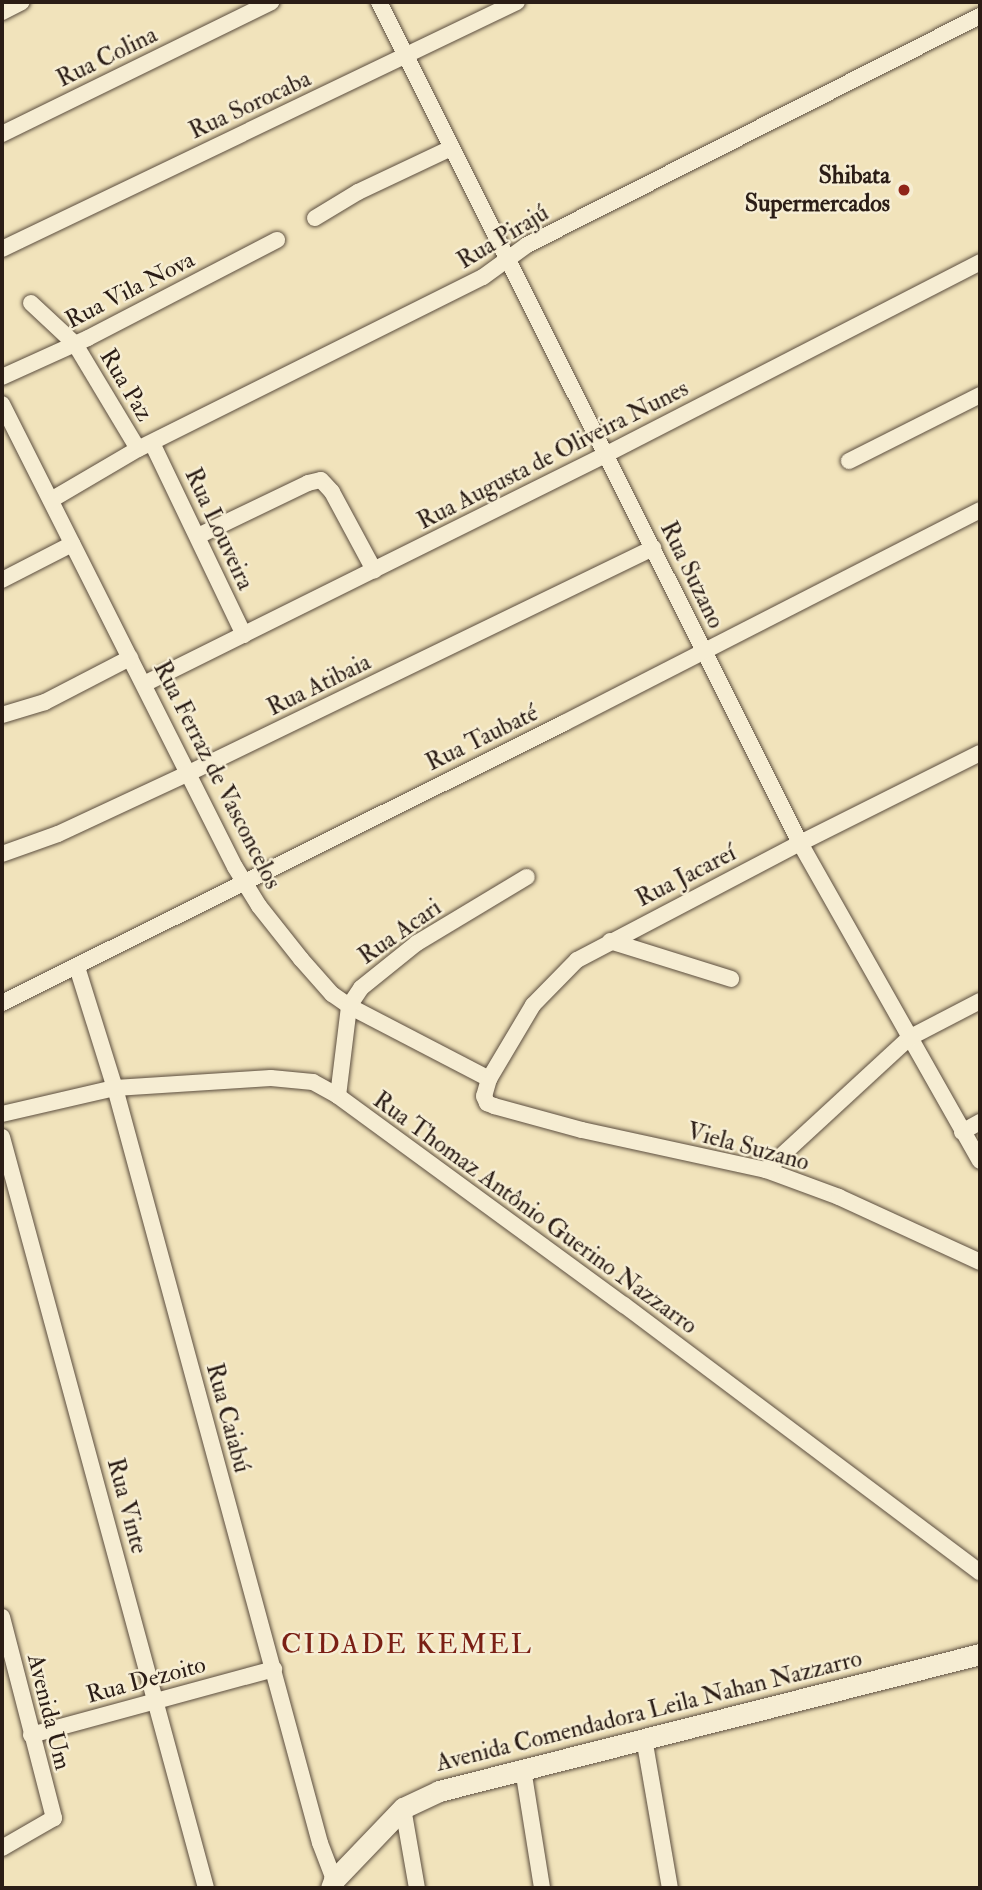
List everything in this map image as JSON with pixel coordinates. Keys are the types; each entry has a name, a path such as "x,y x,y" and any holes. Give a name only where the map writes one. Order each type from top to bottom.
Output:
{"main road":[{"name":"Avenida Comendadora Leila Nahan Nazzarro","path":"333,1884 403,1808 439,1791 978,1653"}],"street":[{"path":"2,12 22,2"},
{"name":"Rua Colina","path":"2,134 271,2"},
{"name":"Rua Suzano","path":"379,2 800,843 980,1161"},
{"name":"Rua Sorocaba","path":"2,249 517,2"},
{"name":"Rua Pirajú","path":"51,500 145,446 484,277 527,245 980,16"},
{"path":"315,218 358,192 451,148"},
{"name":"Rua Vila Nova","path":"2,377 75,344 277,240"},
{"name":"Rua Augusta de Oliveira Nunes","path":"144,684 607,454 980,262"},
{"name":"Rua Paz","path":"31,303 75,344 145,446"},
{"path":"849,461 980,395"},
{"name":"Rua Ferraz de Vasconcelos","path":"2,404 244,884 301,960 332,994 349,1006 489,1079"},
{"name":"Rua Louveira","path":"145,446 198,536 244,635"},
{"path":"198,536 308,483 321,480 332,492 374,570"},
{"name":"Rua Taubaté","path":"3,1001 244,884 980,510"},
{"path":"2,580 72,544"},
{"name":"Rua Atibaia","path":"2,854 58,834 189,773 653,548"},
{"path":"2,715 45,702 130,658"},
{"name":"Rua Jacareí","path":"489,1079 533,1005 577,960 800,843 980,753"},
{"name":"Rua Acari","path":"349,1006 361,988 417,943 527,877"},
{"path":"610,941 731,979"},
{"name":"Rua Caiabú","path":"77,967 115,1088 333,1884"},
{"path":"766,1170 909,1038 980,1001"},
{"path":"338,1096 349,1006"},
{"name":"Rua Thomaz Antônio Guerino Nazzarro","path":"2,1114 115,1088 295,1079 313,1082 338,1096 624,1305 980,1572"},
{"name":"Viela Suzano","path":"489,1079 484,1096 487,1103 494,1106 582,1130 766,1170 839,1197 980,1262"},
{"path":"962,1132 980,1122"},
{"name":"Rua Vinte","path":"2,1137 206,1888"},
{"name":"Avenida Um","path":"2,1617 54,1818 2,1848"},
{"name":"Rua Dezoito","path":"31,1735 274,1669"},
{"path":"645,1738 670,1888"},
{"path":"523,1769 542,1888"},
{"path":"403,1808 417,1888"}],"place":[{"name":"Shibata Supermercados","path":"904,190"}],"district":[{"name":"CIDADE KEMEL","path":"407,1645"}]}
